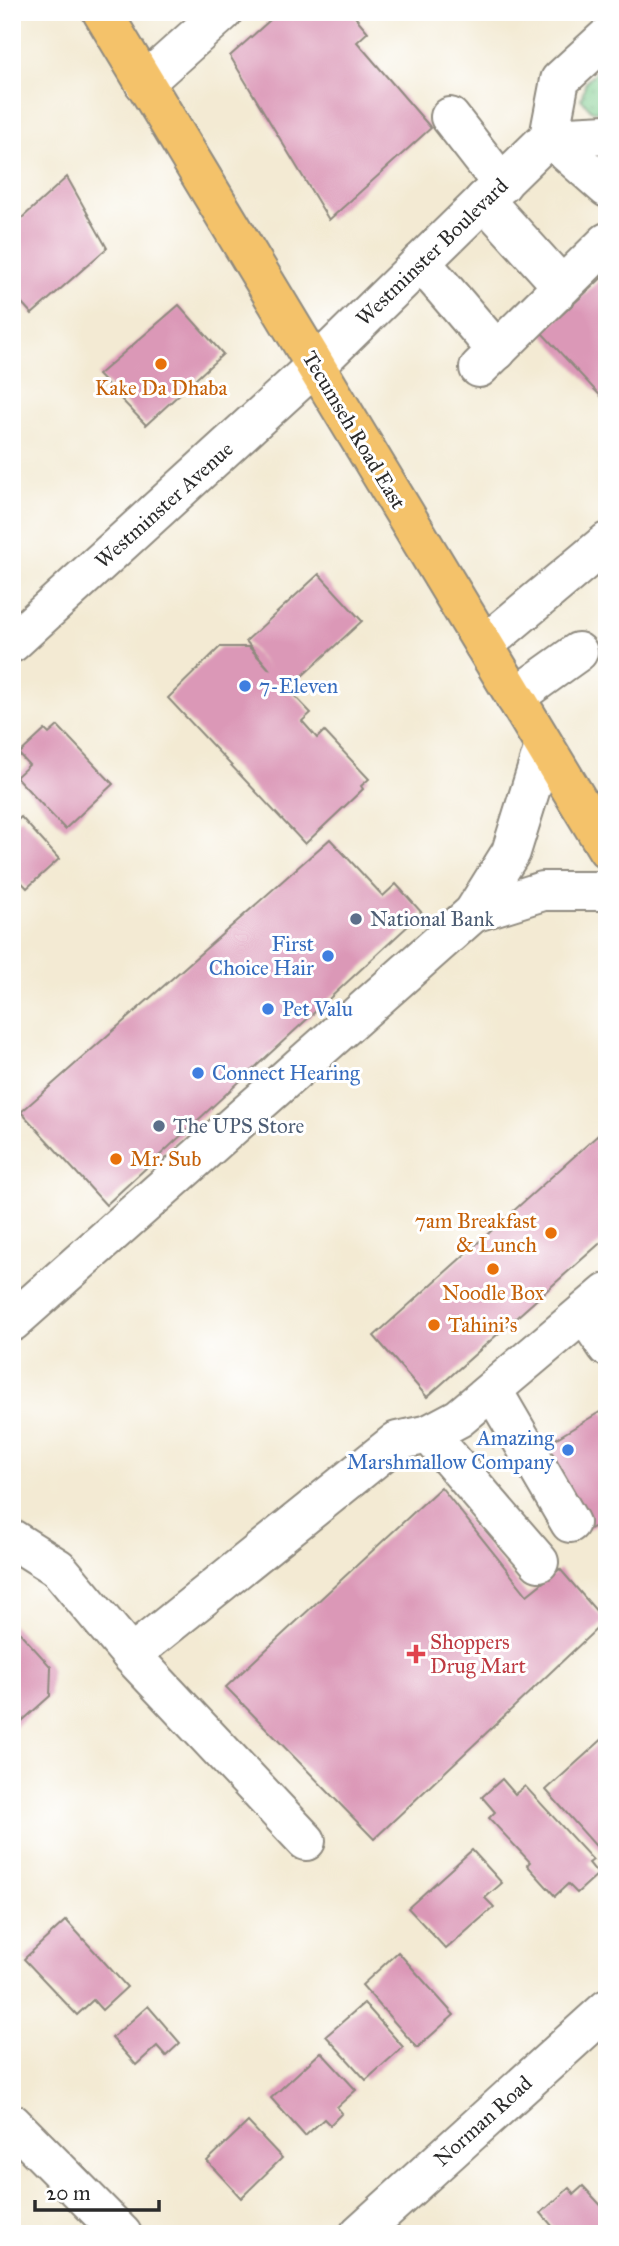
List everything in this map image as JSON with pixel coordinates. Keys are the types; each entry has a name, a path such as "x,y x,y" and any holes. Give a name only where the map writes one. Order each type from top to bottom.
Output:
{"main road":[{"name":"Tecumseh Road East","path":"102,12 607,849"}],"street":[{"path":"144,83 223,12"},
{"path":"549,137 560,80 607,37"},
{"path":"450,117 493,192 562,286"},
{"path":"549,137 607,134"},
{"path":"549,137 607,188"},
{"name":"Westminster Boulevard","path":"315,366 549,137"},
{"path":"421,262 488,359 607,242"},
{"name":"Westminster Avenue","path":"12,643 315,366"},
{"path":"484,645 607,542"},
{"path":"515,697 578,652"},
{"path":"12,1322 473,914 512,852 544,746"},
{"path":"473,914 543,891 607,891"},
{"path":"131,1655 397,1441 429,1434 459,1418 595,1303 607,1347"},
{"path":"493,1391 570,1523"},
{"path":"429,1434 539,1562"},
{"path":"12,1539 58,1569 131,1655 306,1841"},
{"name":"Norman Road","path":"359,2234 607,2009"},
{"path":"12,2123 122,2234"}],"green space":[{"path":"607,62 607,112 592,111 581,99 586,81"}],"building":[{"path":"279,12 351,12 368,32 357,42 431,128 329,220 230,56"},
{"path":"67,177 107,248 32,314 12,292 12,227"},
{"path":"607,273 607,403 542,333"},
{"name":"Kake Da Dhaba","path":"179,305 223,354 146,425 98,375"},
{"path":"319,574 362,621 288,689 311,713 302,721 317,738 324,731 369,779 361,786 363,789 305,844 168,698 220,647 249,647 270,670 246,641"},
{"path":"58,726 113,784 65,829 16,777 29,765 19,754 45,730 49,734"},
{"path":"21,817 59,859 27,888 12,872 12,825"},
{"path":"330,839 383,896 396,884 422,913 106,1205 21,1112"},
{"path":"607,1127 607,1237 427,1397 374,1336"},
{"path":"603,1410 607,1416 607,1519 588,1530 539,1449"},
{"name":"Shoppers Drug Mart","path":"441,1487 527,1595 560,1569 605,1621 374,1839 226,1687"},
{"path":"12,1624 51,1667 50,1696 12,1730"},
{"path":"607,1735 607,1849 602,1853 546,1790"},
{"path":"502,1779 515,1794 525,1786 593,1860 589,1863 598,1874 577,1893 568,1884 555,1896 527,1865 530,1862 489,1818 495,1812 482,1797"},
{"path":"472,1850 502,1883 485,1898 494,1907 446,1949 408,1908"},
{"path":"66,1920 127,1987 102,2010 93,2000 77,2015 24,1959"},
{"path":"398,1952 454,2015 417,2048 362,1985"},
{"path":"364,2003 403,2047 366,2080 326,2036"},
{"path":"148,2006 180,2043 166,2056 157,2046 136,2065 112,2038"},
{"path":"321,2052 356,2090 337,2107 342,2113 330,2125 324,2119 305,2136 271,2098"},
{"path":"248,2122 282,2158 241,2198 207,2161"},
{"path":"583,2186 607,2212 607,2234 559,2234 541,2213 569,2188 574,2194"}],"place":[{"name":"Kake Da Dhaba","path":"161,364"},
{"name":"7-Eleven","path":"245,686"},
{"name":"National Bank","path":"356,919"},
{"name":"First Choice Hair","path":"328,956"},
{"name":"Pet Valu","path":"268,1009"},
{"name":"Connect Hearing","path":"198,1073"},
{"name":"The UPS Store","path":"159,1126"},
{"name":"Mr. Sub","path":"116,1159"},
{"name":"7am Breakfast & Lunch","path":"551,1233"},
{"name":"Noodle Box","path":"493,1269"},
{"name":"Tahini's","path":"434,1325"},
{"name":"Amazing Marshmallow Company","path":"568,1450"},
{"name":"Shoppers Drug Mart","path":"416,1654"}]}
